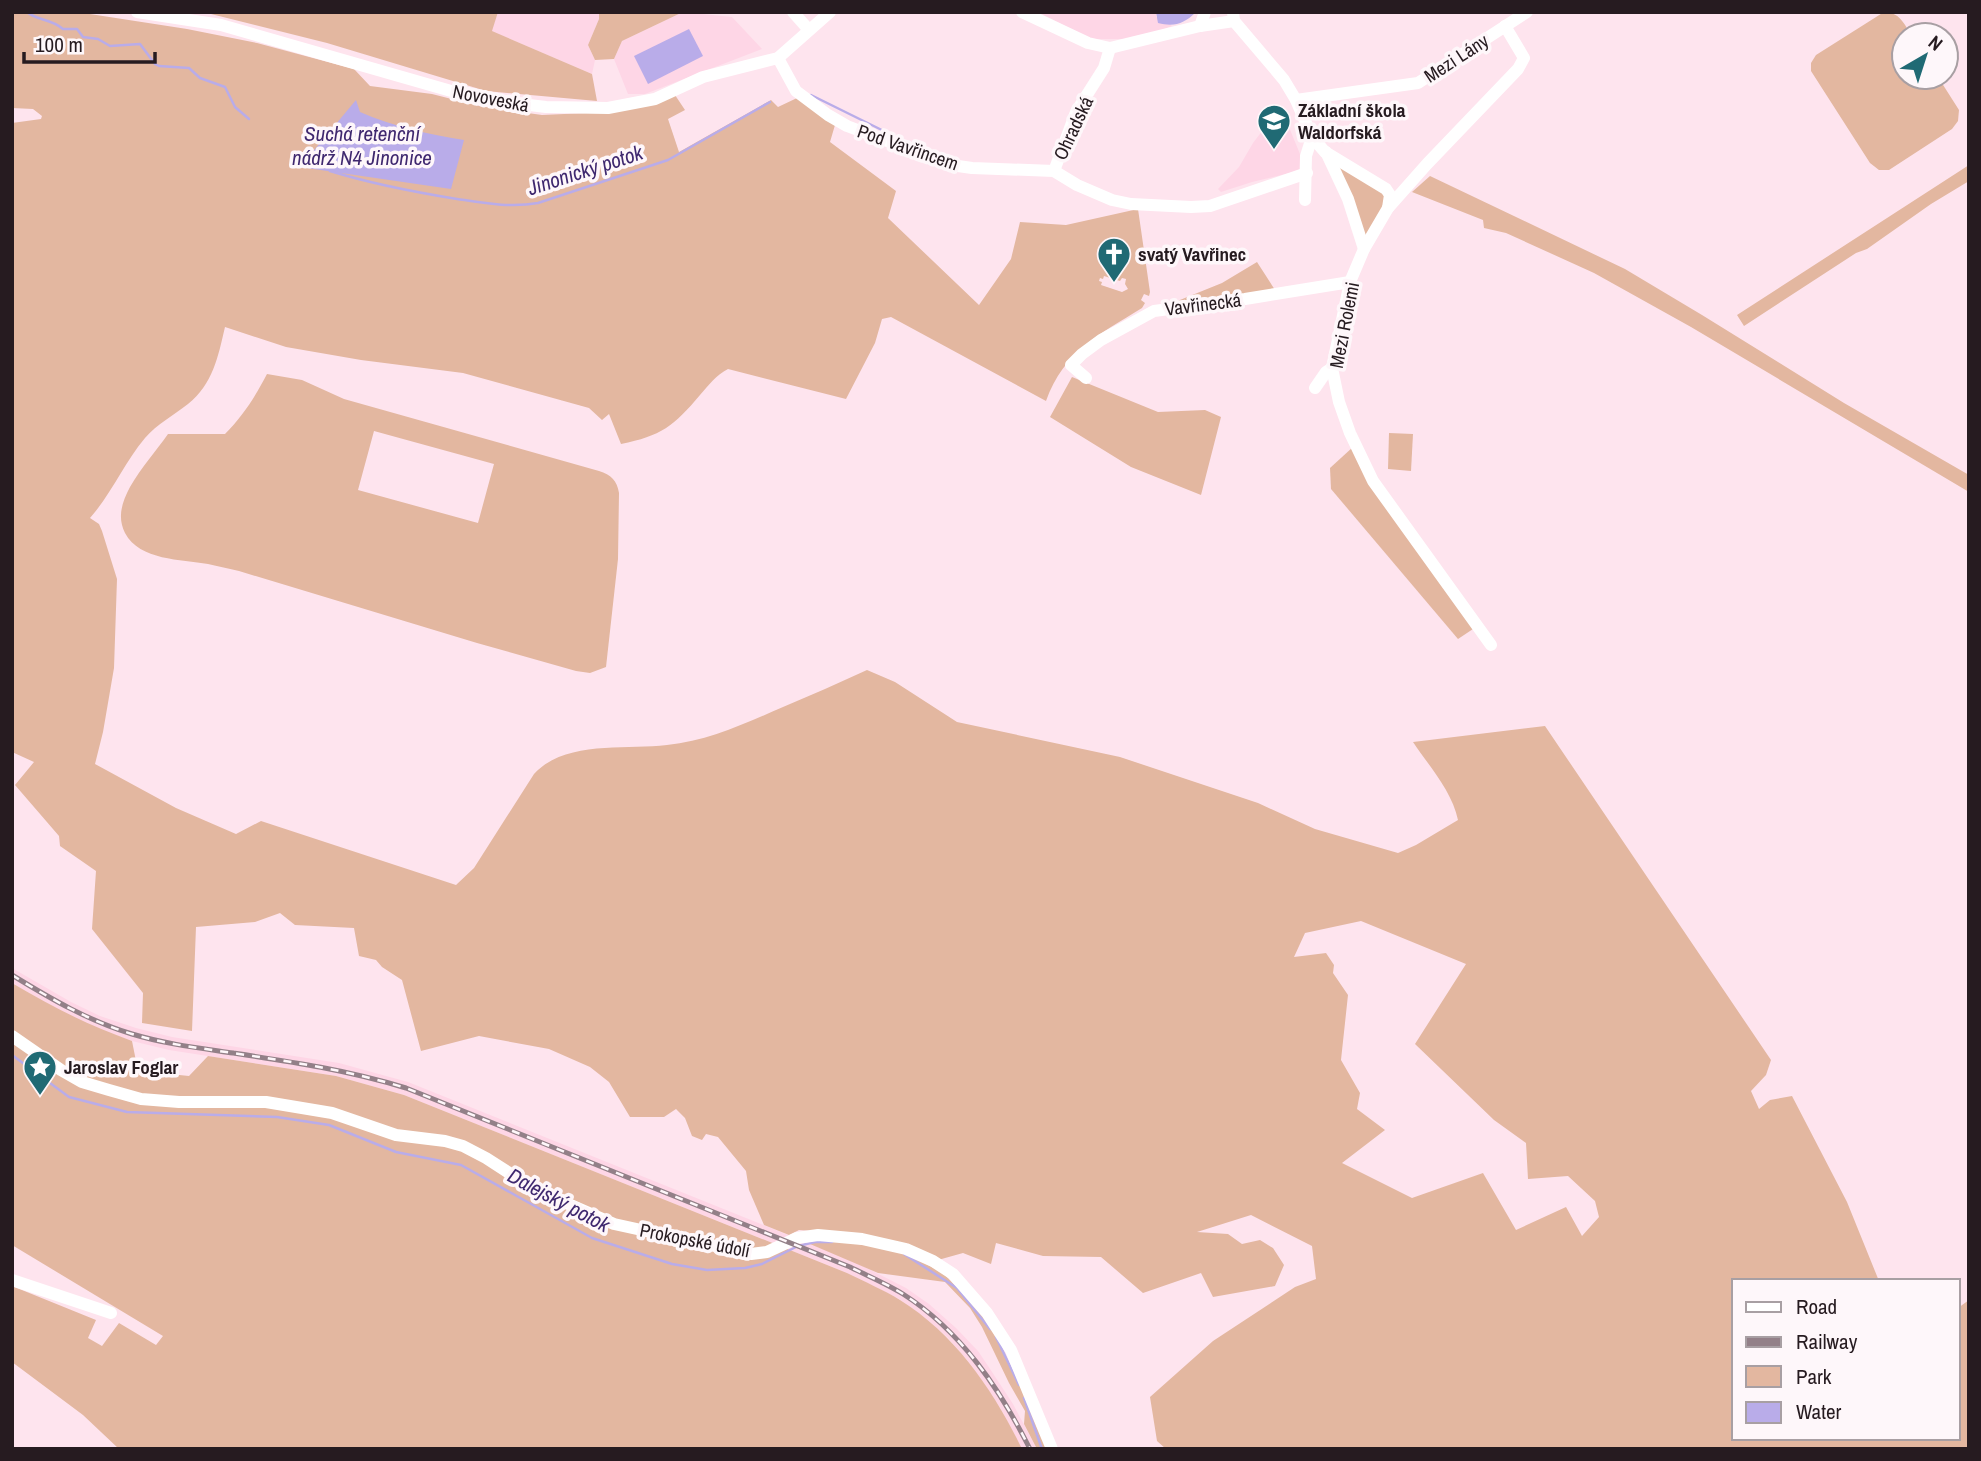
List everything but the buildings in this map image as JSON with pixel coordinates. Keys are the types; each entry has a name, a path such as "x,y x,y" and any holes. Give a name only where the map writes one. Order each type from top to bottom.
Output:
{"street":[{"name":"Novoveská","path":"137,12 221,25 479,99 545,107 608,108 655,99 702,77 778,58 830,12"},
{"path":"793,12 809,30"},
{"path":"1022,12 1088,43 1110,48 1234,17 1272,64 1296,100 1312,137 1325,152 1348,199 1364,249"},
{"path":"1200,26 1205,12"},
{"name":"Mezi Lány","path":"1296,100 1418,83 1527,12"},
{"name":"Mezi Rolemi","path":"1491,645 1373,481 1350,433 1332,368 1350,282 1364,249 1388,208 1518,69 1524,58 1505,26"},
{"name":"Ohradská","path":"1054,171 1076,112 1104,68 1110,48"},
{"name":"Pod Vavřincem","path":"778,58 796,91 828,115 847,126 951,165 1054,171 1077,185 1112,200 1131,204 1192,206 1210,206 1307,173"},
{"path":"1305,200 1306,156 1312,137"},
{"path":"1325,152 1386,189 1390,195 1388,208"},
{"name":"Vavřinecká","path":"1086,377 1071,365 1082,354 1101,340 1154,311 1350,282"},
{"path":"1315,388 1332,368"},
{"name":"Prokopské údolí","path":"12,1036 82,1082 141,1099 178,1102 265,1102 332,1113 396,1135 463,1146 534,1189 614,1224 751,1254 767,1252 797,1238 818,1235 862,1239 906,1249 953,1274 987,1313 1011,1350 1052,1449"},
{"path":"12,1280 111,1313"}],"shaded area":[{"path":"498,12 599,12 599,19 588,45 595,60 592,74 491,31"},
{"path":"683,12 732,17 762,49 645,94 628,94 614,59 622,41"},
{"path":"1038,12 1156,12 1156,17 1172,26 1130,39 1091,39"},
{"name":"Základní škola Waldorfská","path":"1282,110 1302,159 1302,170 1221,192 1218,189 1239,167 1271,116"},
{"path":"12,968 71,1002 100,1016 136,1028 172,1037 339,1063 408,1082 853,1261 906,1288 956,1328 978,1351 1013,1404 1037,1449 1022,1449 983,1382 947,1337 899,1299 847,1273 404,1095 336,1076 169,1050 95,1028 12,983"}],"green space":[{"path":"12,12 77,12 187,29 257,43 354,69 370,86 432,94 479,106 542,115 609,112 675,95 685,110 668,119 679,152 771,100 778,107 797,98 835,125 830,142 896,191 888,218 979,305 1011,259 1020,222 1066,225 1138,209 1149,296 1144,294 1141,300 1145,303 1142,308 1098,336 1073,356 1046,401 891,317 882,319 875,343 846,399 728,369 716,377 682,415 666,428 647,437 621,444 609,414 602,420 589,408 463,373 286,347 225,327 217,359 203,388 188,404 145,438 90,518 99,524 117,579 114,668 95,764 176,808 236,834 261,821 456,885 474,868 534,774 547,763 579,751 667,745 712,735 867,670 895,682 957,722 1120,757 1258,803 1315,829 1398,853 1458,820 1451,799 1413,742 1545,726 1771,1060 1766,1075 1751,1091 1759,1109 1770,1100 1792,1096 1847,1202 1878,1279 1732,1279 1732,1440 1960,1440 1960,1307 1969,1300 1969,1449 1166,1449 1157,1441 1150,1397 1213,1341 1295,1287 1316,1279 1312,1246 1251,1215 1197,1232 1228,1234 1242,1244 1260,1240 1273,1248 1284,1265 1275,1286 1213,1297 1201,1273 1143,1293 1101,1257 1043,1256 996,1243 991,1264 963,1253 938,1260 865,1235 799,1230 789,1235 764,1225 749,1190 746,1171 718,1137 706,1134 702,1140 692,1136 685,1118 676,1109 664,1117 630,1117 609,1082 590,1067 549,1049 479,1036 421,1051 402,980 376,960 359,956 354,928 295,925 280,913 255,922 196,927 192,1031 142,1023 143,993 92,929 96,871 60,846 59,836 15,785 34,762 12,752 12,123 41,119 42,116 33,109 12,108","holes":["1104,276 1120,281 1122,278 1126,279 1128,289 1122,292 1101,285 1102,282 1099,281","1361,921 1466,964 1415,1044 1494,1120 1526,1143 1528,1179 1568,1176 1595,1201 1599,1217 1582,1236 1566,1207 1516,1230 1483,1173 1412,1198 1342,1163 1385,1130 1357,1109 1360,1093 1341,1060 1348,995 1333,973 1334,965 1326,953 1294,957 1305,933"]},
{"path":"203,12 498,12 492,31 592,74 597,101 486,91 327,43"},
{"path":"599,12 683,12 622,41 614,59 595,60 588,45 599,19"},
{"path":"1884,12 1889,12 1902,21 1890,21 1890,91 1947,91 1959,110 1958,121 1952,129 1889,170 1879,170 1870,163 1811,71 1811,63 1816,55"},
{"path":"1329,157 1383,191 1386,202 1366,241"},
{"path":"1969,165 1969,181 1744,326 1737,315"},
{"path":"1430,176 1625,269 1844,403 1969,475 1969,492 1691,327 1594,273 1506,233 1484,228 1483,220 1412,192"},
{"path":"1257,262 1275,290 1170,304 1222,283"},
{"path":"267,374 302,380 344,399 610,476 619,493 618,559 606,667 590,673 576,671 239,571 162,557 140,549 125,533 121,515 134,480 168,434 225,434 243,413","holes":["374,431 494,464 478,523 358,490"]},
{"path":"1072,377 1158,412 1205,410 1221,417 1201,495 1131,467 1050,417"},
{"path":"1389,433 1413,434 1411,471 1388,469"},
{"path":"1353,447 1473,629 1458,639 1331,489 1330,468"},
{"path":"12,983 70,1015 132,1041 136,1061 150,1072 189,1076 208,1056 336,1076 404,1095 847,1273 900,1300 920,1314 956,1347 999,1406 1022,1449 119,1449 83,1415 12,1362 12,1286 96,1320 88,1338 102,1346 119,1323 156,1345 163,1336 12,1245"},
{"path":"820,1238 902,1251 943,1273 986,1318 1035,1415 1048,1449 1037,1449 1024,1424 1025,1411 982,1327 970,1308 945,1282 878,1273 810,1244"}],"water":[{"path":"1156,12 1196,12 1183,22 1169,25 1158,23"},
{"path":"689,29 703,56 648,84 634,56"},
{"name":"Suchá retenční nádrž N4 Jinonice","path":"356,100 360,112 386,122 464,140 451,189 300,167"}],"waterway":[{"name":"Jinonický potok","path":"27,12 63,29 77,29 83,37 98,39 110,46 140,44 155,64 189,68 200,78 225,87 235,107 249,119"},
{"name":"Jinonický potok","path":"811,95 902,140"},
{"name":"Jinonický potok","path":"330,171 457,199 508,205 538,203 668,160 770,102"},
{"name":"Dalejský potok","path":"12,1055 69,1097 127,1112 277,1117 329,1125 396,1152 461,1165 592,1238 672,1264 707,1270 745,1268 762,1264 798,1246 832,1242"},
{"name":"Dalejský potok","path":"904,1254 957,1288 990,1329"},
{"name":"Dalejský potok","path":"996,1337 1019,1385"},
{"name":"Dalejský potok","path":"1024,1398 1042,1449"}],"railway":[{"path":"12,975 70,1009 132,1034 182,1045 320,1067 406,1088 850,1267 903,1294 943,1325 961,1343 992,1383 1030,1449"}],"place":[{"name":"Základní škola Waldorfská","path":"1274,151"},
{"name":"svatý Vavřinec","path":"1114,284"},
{"name":"Jaroslav Foglar","path":"40,1097"}]}
